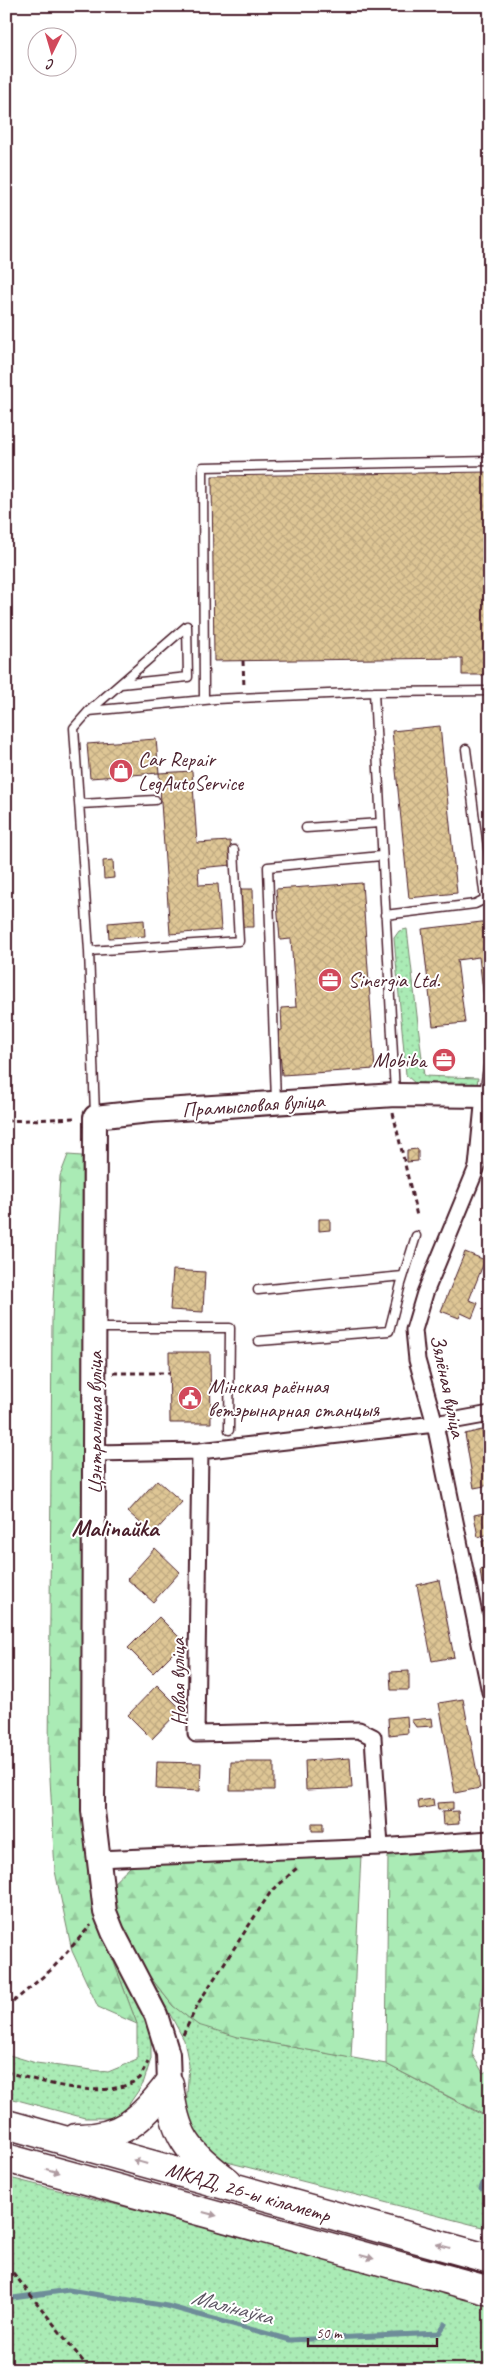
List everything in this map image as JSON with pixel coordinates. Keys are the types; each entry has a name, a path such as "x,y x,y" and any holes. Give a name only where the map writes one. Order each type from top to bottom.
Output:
{"highway":[{"path":"55,2137 87,2138 118,2132 132,2125 169,2084"},
{"path":"169,2084 176,2125 189,2147 205,2164 238,2190"},
{"name":"МКАД, 26-ы кіламетр","path":"6,2124 490,2259"},
{"name":"МКАД, 26-ы кіламетр","path":"6,2158 490,2292"}],"street":[{"name":"Прамысловая вуліца","path":"95,1117 392,1095 487,1096"},
{"name":"Зялёная вуліца","path":"487,1096 477,1167 425,1293 414,1330 417,1360 435,1424 490,1692"},
{"name":"Цэнтральная вуліца","path":"95,1117 93,1811 97,1859 105,1912 113,1932 156,2015 175,2046 169,2084"},
{"path":"94,1453 200,1451 435,1424 490,1414"},
{"name":"Новая вуліца","path":"200,1451 196,1734 359,1730 373,1737 380,1847"},
{"path":"97,1859 380,1847 490,1838"}],"lane":[{"path":"204,700 203,467 490,461"},
{"path":"95,1117 89,951 74,728 89,711 187,626 188,676 121,684"},
{"path":"89,711 204,700 374,692 490,691"},
{"path":"374,692 381,856 386,915 392,1095"},
{"path":"386,915 475,904 487,898 466,749"},
{"path":"80,804 154,800"},
{"path":"306,828 380,823"},
{"path":"89,951 239,941 234,850"},
{"path":"276,1103 268,867 381,856"},
{"path":"487,1096 490,1054"},
{"path":"260,1342 389,1331 403,1276 416,1236"},
{"path":"258,1290 403,1276"},
{"path":"95,1328 230,1328 229,1430"}],"path":[{"path":"243,661 245,698"},
{"path":"392,1095 417,1216"},
{"path":"6,1121 95,1117"},
{"path":"95,1373 170,1373"},
{"path":"6,2072 54,2084 94,2090 117,2089 140,2078 147,2066 149,2055 175,2046 199,2002 270,1893 289,1873 321,1849"},
{"path":"6,2008 52,1969 80,1939 94,1922 102,1895"},
{"path":"6,2267 14,2274 90,2370"}],"green space":[{"path":"407,929 424,1076 478,1078 477,1085 417,1085 406,1075 394,938 399,931"},
{"path":"68,1155 82,1156 84,1807 88,1878 94,1909 137,2024 98,2007 72,1951 55,1871 49,1760 52,1318 60,1176"},
{"path":"490,1849 490,1948 472,2054 483,2073 490,2070 490,2118 386,2064 388,1854"},
{"path":"361,1855 351,2058 238,2037 198,2025 173,2006 148,1974 113,1908 110,1886 131,1866"},
{"path":"88,1878 93,1879 151,2036 151,2059 143,2084 125,2110 110,2118 85,2118 6,2097 6,2054 36,2063 108,2072 137,2060 137,2024 94,1909"},
{"path":"148,1974 173,2006 238,2037 386,2064 490,2119 490,2229 227,2162 207,2150 194,2137 186,2107 189,2065 184,2040"},
{"path":"6,2177 205,2227 490,2304 490,2370 6,2370"}],"building":[{"path":"490,472 490,675 462,675 462,658 214,661 212,476"},
{"path":"440,726 457,893 409,898 392,731"},
{"path":"156,739 159,773 90,778 87,744"},
{"path":"192,771 197,843 230,841 232,865 198,868 199,885 218,884 221,930 170,934 159,773"},
{"path":"113,860 114,878 104,879 103,861"},
{"path":"362,883 375,1069 282,1075 278,1031 282,1030 281,1008 296,1007 291,939 280,940 276,889"},
{"path":"240,889 253,889 254,927 242,927"},
{"path":"144,920 145,936 109,938 108,923"},
{"path":"490,921 490,1007 485,1008 479,957 457,960 465,1023 433,1026 422,929"},
{"path":"418,1149 418,1161 407,1162 407,1150"},
{"path":"319,1219 330,1219 330,1230 319,1231"},
{"path":"465,1252 485,1260 469,1300 478,1303 472,1318 461,1313 459,1318 441,1311"},
{"path":"173,1270 205,1272 203,1312 170,1310"},
{"name":"Мінская раённая ветэрынарная станцыя","path":"169,1352 210,1352 211,1423 170,1423"},
{"path":"482,1430 490,1485 474,1488 465,1434"},
{"path":"157,1480 182,1502 153,1534 128,1512"},
{"path":"489,1512 490,1534 478,1537 474,1515"},
{"path":"490,1540 490,1583 482,1584 480,1570 488,1568 482,1541"},
{"path":"155,1548 180,1572 153,1602 127,1579"},
{"path":"439,1580 454,1657 432,1661 417,1585"},
{"path":"159,1617 184,1642 153,1673 128,1648"},
{"path":"409,1671 409,1690 391,1690 390,1672"},
{"path":"157,1685 181,1709 152,1739 128,1715"},
{"path":"463,1699 480,1788 455,1793 439,1703"},
{"path":"407,1716 408,1733 389,1735 388,1718"},
{"path":"432,1718 433,1726 416,1727 411,1720"},
{"path":"350,1758 352,1788 306,1790 305,1761"},
{"path":"157,1762 201,1763 200,1791 156,1789"},
{"path":"231,1762 274,1762 274,1790 230,1790"},
{"path":"433,1799 434,1806 419,1809 418,1801"},
{"path":"453,1802 453,1809 438,1810 437,1803"},
{"path":"458,1811 459,1824 443,1825 442,1812"},
{"path":"312,1823 323,1823 323,1831 312,1831"}],"waterway":[{"name":"Малінаўка","path":"481,2189 490,2163"},
{"name":"Малінаўка","path":"6,2299 69,2290 167,2306 290,2340 439,2333 445,2324"}],"place":[{"name":"Car Repair LegAutoService","path":"121,771"},
{"name":"Sinergia Ltd.","path":"330,980"},
{"name":"Mobiba","path":"444,1060"},
{"name":"Мінская раённая ветэрынарная станцыя","path":"190,1398"}],"district":[{"name":"Malinaŭka","path":"115,1528"}]}
